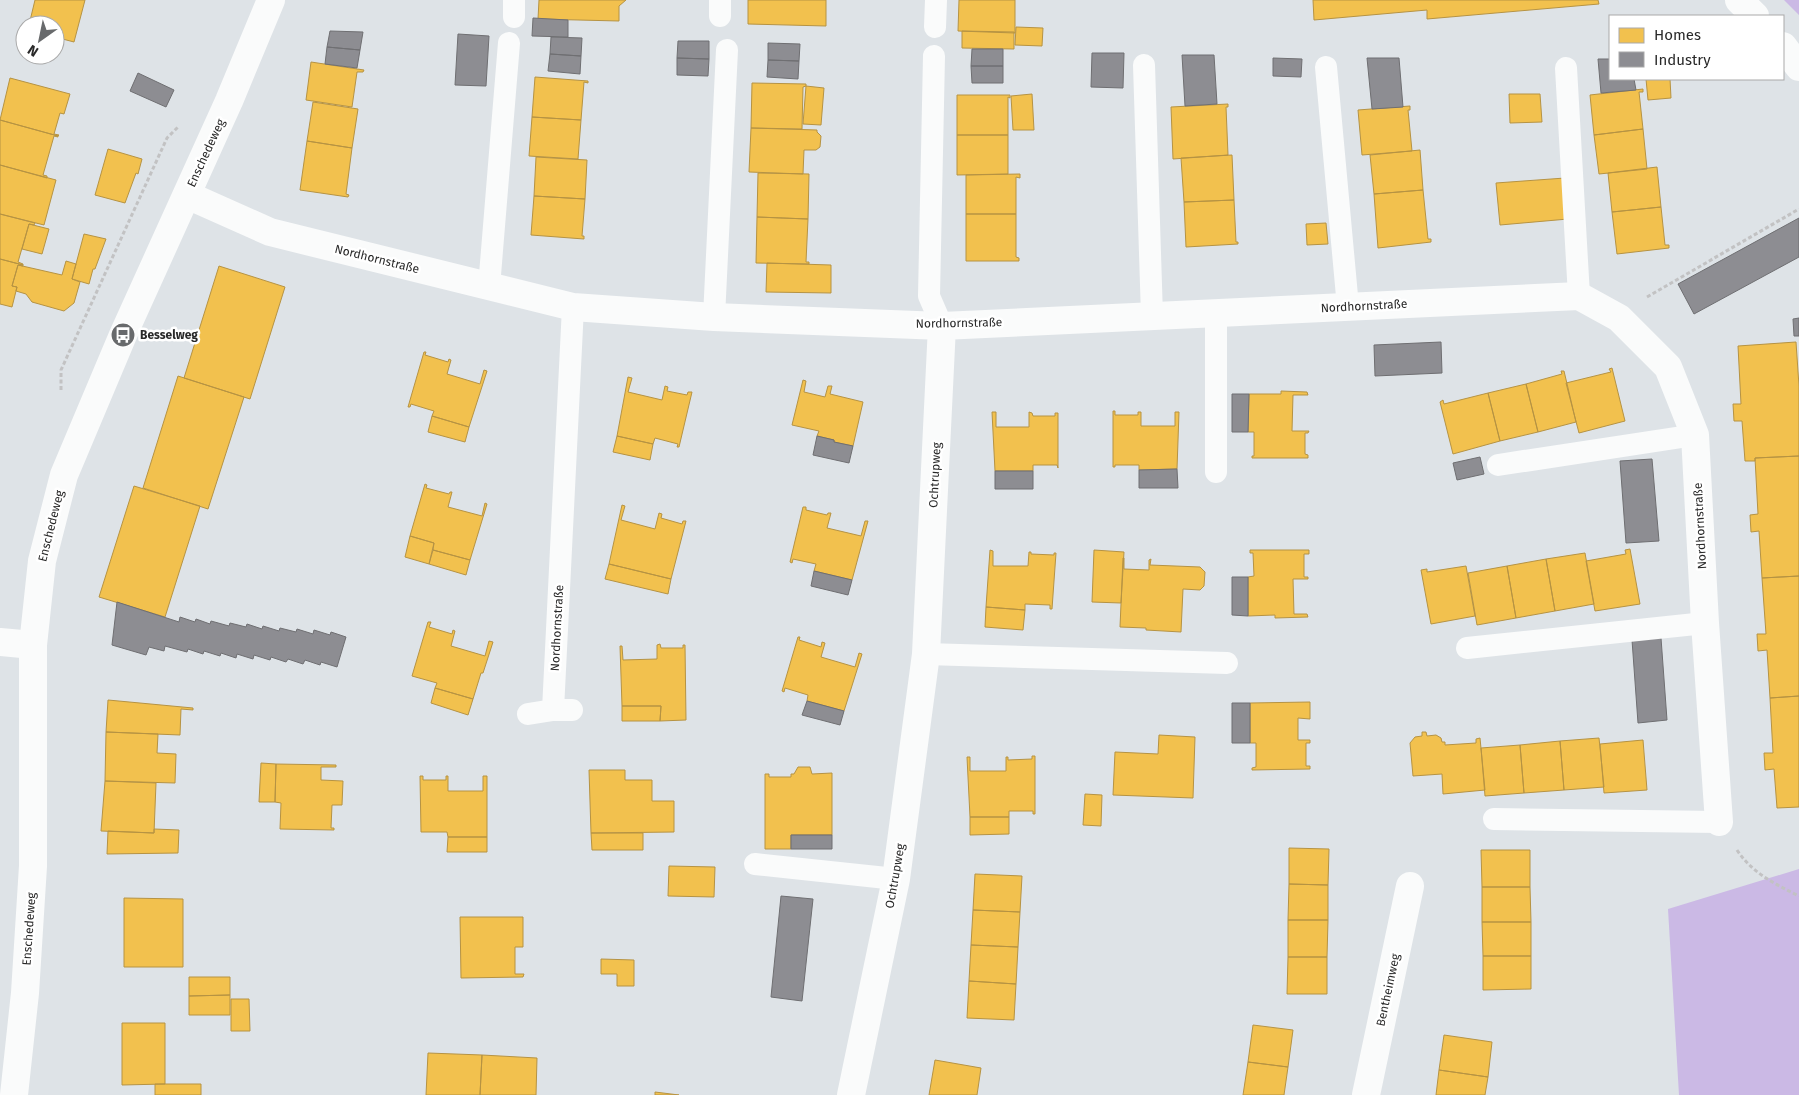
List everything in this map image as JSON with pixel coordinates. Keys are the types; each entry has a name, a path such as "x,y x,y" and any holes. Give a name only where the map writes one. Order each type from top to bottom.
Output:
{"street":[{"name":"Enschedeweg","path":"14,1095 25,993 32,866 33,645 42,561 64,475 123,335 229,101 272,0"},
{"path":"1739,0 1754,15"},
{"path":"1784,47 1799,67"},
{"name":"Nordhornstraße","path":"187,194 270,232 573,307 714,317 942,326 1579,296 1619,318 1668,367 1695,435 1705,623 1719,822"},
{"name":"Ochtrupweg","path":"851,1095 896,879 926,654 942,326"},
{"path":"0,642 33,645"},
{"name":"Bentheimweg","path":"1366,1095 1410,886"}],"lane":[{"path":"935,27 936,0"},
{"path":"489,287 509,43"},
{"path":"714,317 727,50"},
{"path":"934,56 929,296 942,326"},
{"path":"1144,65 1152,316"},
{"path":"1326,67 1348,307"},
{"path":"1566,68 1579,296"},
{"name":"Nordhornstraße","path":"528,714 562,710 573,307"},
{"path":"1216,313 1216,472"},
{"path":"1498,465 1695,435"},
{"path":"1467,648 1705,623"},
{"path":"926,654 1227,663"},
{"path":"1494,819 1719,822"},
{"path":"755,864 896,879"}],"path":[{"path":"1619,318 1630,306 1799,209"},
{"path":"1719,822 1744,862 1770,882 1799,896"}],"shaded area":[{"path":"1784,0 1799,0 1799,15"},
{"path":"1799,869 1799,1095 1679,1095 1668,909"}],"building: Homes":[{"path":"35,0 85,0 74,42 65,40 65,15 31,15"},
{"path":"539,0 626,0 619,6 619,21 538,19"},
{"path":"748,0 826,0 826,26 748,24"},
{"path":"959,0 1015,0 1015,33 958,31"},
{"path":"1313,0 1598,0 1599,4 1427,19 1427,10 1314,20"},
{"path":"1016,27 1043,28 1042,46 1015,45"},
{"path":"962,31 1014,32 1014,49 962,48"},
{"path":"311,62 364,70 363,72 357,72 352,107 306,100"},
{"path":"535,77 588,81 588,83 584,82 581,120 532,117"},
{"path":"10,78 70,94 64,114 60,113 54,134 58,136 0,120"},
{"path":"1646,80 1670,80 1671,98 1648,100"},
{"path":"752,83 806,84 803,87 802,129 751,128"},
{"path":"806,86 824,88 821,125 803,124"},
{"path":"1643,89 1643,92 1639,92 1643,129 1594,135 1590,95"},
{"path":"1032,94 1034,130 1013,130 1011,96"},
{"path":"1509,94 1540,94 1542,122 1510,123"},
{"path":"957,95 1010,95 1010,98 1008,97 1008,135 957,135"},
{"path":"313,102 358,109 352,148 307,141"},
{"path":"1228,104 1228,107 1226,107 1228,155 1173,159 1171,107"},
{"path":"1410,106 1410,110 1408,110 1412,151 1362,155 1358,110"},
{"path":"532,117 581,120 578,159 529,156"},
{"path":"0,120 58,136 54,136 43,175 47,176 47,178 0,165"},
{"path":"751,128 817,130 821,136 820,147 816,150 804,150 803,174 749,172"},
{"path":"1643,129 1647,169 1599,174 1594,135"},
{"path":"957,135 1008,135 1008,174 957,175"},
{"path":"307,141 352,148 346,194 349,195 348,197 300,190"},
{"path":"108,149 142,159 138,174 136,173 125,203 95,195"},
{"path":"1420,150 1423,190 1374,194 1370,155"},
{"path":"1232,155 1234,200 1184,202 1181,158"},
{"path":"536,157 587,160 585,199 534,196"},
{"path":"0,165 56,180 44,225 0,214"},
{"path":"1657,167 1661,207 1612,212 1608,173"},
{"path":"758,173 809,174 808,219 757,217"},
{"path":"1020,174 1020,178 1016,177 1016,214 966,214 966,175"},
{"path":"1565,178 1568,219 1500,225 1496,183"},
{"path":"1423,190 1428,239 1431,239 1431,242 1378,248 1374,194"},
{"path":"534,196 585,199 582,236 584,236 584,239 531,235"},
{"path":"1234,200 1236,242 1238,244 1186,247 1184,202"},
{"path":"1661,207 1665,245 1669,245 1669,248 1617,254 1612,212"},
{"path":"0,214 35,223 34,225 29,224 18,262 23,265 0,259"},
{"path":"966,214 1016,214 1016,257 1019,258 1019,261 966,261"},
{"path":"757,217 808,219 806,262 809,262 809,264 756,263"},
{"path":"1326,223 1328,244 1307,245 1306,224"},
{"path":"29,224 49,229 42,254 22,249"},
{"path":"84,234 106,239 95,269 93,269 89,284 72,279"},
{"path":"0,259 23,265 18,265 12,286 17,287 12,307 0,304"},
{"path":"66,261 76,264 72,279 80,282 74,303 64,311 32,302 26,294 16,291 17,287 12,286 18,265 62,275"},
{"path":"767,263 831,265 831,293 766,292"},
{"path":"219,266 285,287 250,399 184,378"},
{"path":"1796,342 1799,386 1799,456 1755,458 1755,461 1745,461 1742,421 1734,421 1733,404 1741,404 1738,346"},
{"path":"424,352 426,352 425,355 448,362 449,359 451,360 447,374 480,384 484,370 487,371 469,427 432,416 434,411 411,404 408,407"},
{"path":"1612,368 1625,421 1579,433 1566,383 1611,372 1609,369"},
{"path":"1561,371 1564,371 1576,422 1538,432 1526,384 1562,374"},
{"path":"178,376 244,397 208,509 143,488"},
{"path":"628,377 632,378 628,392 662,400 665,386 668,387 667,391 687,395 688,392 692,392 679,447 677,447 678,444 655,438 653,444 617,436"},
{"path":"803,380 806,381 804,392 825,397 828,386 832,386 830,394 863,402 853,446 817,436 819,431 792,425"},
{"path":"1526,384 1538,432 1500,441 1488,393"},
{"path":"1281,391 1307,392 1308,395 1293,395 1292,431 1309,431 1305,433 1305,454 1308,455 1308,458 1252,458 1254,456 1254,432 1248,432 1249,394 1281,394"},
{"path":"1488,393 1500,441 1453,454 1440,402 1443,400 1444,404"},
{"path":"1113,411 1115,411 1115,415 1138,415 1138,412 1141,412 1141,426 1175,426 1175,412 1179,412 1177,469 1139,470 1139,465 1115,465 1113,467"},
{"path":"992,412 996,412 996,427 1029,427 1029,412 1033,416 1055,416 1055,413 1058,413 1058,468 1057,465 1033,465 1033,471 995,471"},
{"path":"432,416 469,427 465,442 428,432"},
{"path":"617,436 653,444 650,460 613,452"},
{"path":"1799,456 1799,576 1762,578 1759,531 1751,532 1750,515 1758,514 1755,458"},
{"path":"425,484 427,485 426,488 449,494 452,492 448,507 482,516 485,503 487,504 470,560 433,550 434,543 410,536"},
{"path":"134,486 200,506 165,617 99,597"},
{"path":"622,505 625,506 621,520 655,529 659,513 662,514 661,518 682,524 683,521 686,521 671,579 609,564"},
{"path":"803,507 806,507 806,510 827,515 831,513 827,528 861,536 865,521 868,521 852,580 814,571 816,564 793,559 792,563 790,562"},
{"path":"410,536 434,543 429,564 405,557"},
{"path":"1630,549 1640,604 1595,611 1586,561 1626,554 1625,550"},
{"path":"433,550 470,560 466,575 429,564"},
{"path":"990,550 993,551 993,566 1028,566 1029,552 1031,554 1054,555 1056,553 1052,609 1050,609 1050,605 1025,604 1025,610 986,607"},
{"path":"1094,550 1124,552 1121,603 1092,602"},
{"path":"1250,550 1309,550 1309,554 1304,554 1304,577 1308,577 1308,579 1293,579 1294,614 1307,614 1308,617 1275,618 1275,615 1248,616 1248,577 1254,576 1253,553 1250,553"},
{"path":"1585,553 1594,604 1555,611 1546,559"},
{"path":"1123,558 1124,569 1149,570 1149,560 1151,559 1150,565 1200,567 1205,572 1204,586 1200,590 1183,589 1181,632 1120,627"},
{"path":"1546,559 1555,611 1516,618 1507,566"},
{"path":"609,564 671,579 668,594 605,579"},
{"path":"1466,566 1475,616 1431,624 1421,570 1427,569 1427,572"},
{"path":"1507,566 1516,618 1477,625 1468,573"},
{"path":"1799,576 1799,696 1770,698 1767,650 1758,651 1757,634 1766,634 1762,578"},
{"path":"986,607 1025,610 1023,630 985,627"},
{"path":"428,622 431,622 429,627 452,634 453,630 455,631 451,646 485,656 489,641 493,642 473,699 435,688 437,683 412,676"},
{"path":"798,637 800,637 799,640 821,647 822,642 825,643 821,657 855,667 859,653 862,654 844,711 807,701 808,695 785,688 784,692 782,691"},
{"path":"660,644 661,648 683,648 683,645 685,645 686,720 660,721 661,706 622,706 620,646 622,646 623,660 657,659 657,645"},
{"path":"435,688 473,699 468,715 431,703"},
{"path":"1799,696 1799,807 1777,808 1774,769 1765,770 1764,753 1773,753 1770,698"},
{"path":"108,700 193,708 193,710 181,709 180,735 106,732"},
{"path":"1310,702 1310,719 1298,718 1298,740 1310,740 1310,743 1306,743 1306,766 1310,766 1310,769 1252,770 1252,768 1256,767 1256,743 1250,743 1250,703"},
{"path":"622,706 661,706 660,721 622,721"},
{"path":"106,732 158,734 157,753 176,754 175,783 105,781"},
{"path":"1422,732 1426,732 1427,736 1436,735 1441,738 1442,742 1445,742 1445,745 1476,743 1476,739 1480,738 1485,790 1443,794 1442,774 1413,776 1410,743 1415,737 1422,736"},
{"path":"1159,735 1195,737 1193,798 1113,795 1115,752 1158,754"},
{"path":"1599,738 1604,787 1564,790 1560,741"},
{"path":"1643,740 1647,790 1604,793 1600,744"},
{"path":"1560,741 1564,790 1524,793 1520,745"},
{"path":"1520,745 1524,793 1485,796 1481,748"},
{"path":"1032,756 1035,756 1035,814 1033,814 1033,811 1009,811 1009,817 970,817 967,757 970,757 970,771 1006,771 1006,757 1008,757 1008,760 1032,759"},
{"path":"261,763 276,764 275,802 259,802"},
{"path":"276,764 336,765 336,767 321,767 321,780 343,781 342,805 332,805 331,828 334,828 334,830 280,829 281,803 275,802"},
{"path":"798,767 810,767 812,774 832,773 832,835 791,835 791,849 765,849 765,774 769,774 769,777 791,777 791,774 794,774"},
{"path":"589,770 625,770 625,780 652,780 652,801 674,801 674,832 591,833"},
{"path":"420,776 423,776 423,780 446,780 446,776 448,776 448,791 483,791 483,776 487,776 487,837 448,837 447,832 421,832"},
{"path":"105,781 156,783 154,833 101,831"},
{"path":"1085,794 1102,795 1101,826 1083,825"},
{"path":"970,817 1009,817 1009,834 970,835"},
{"path":"154,829 179,830 178,853 107,854 108,831 154,833"},
{"path":"591,833 643,833 643,850 592,850"},
{"path":"448,837 487,837 487,852 447,852"},
{"path":"1289,848 1329,849 1328,885 1289,884"},
{"path":"1481,850 1530,850 1530,887 1482,887"},
{"path":"669,866 715,867 714,897 668,896"},
{"path":"975,874 1022,876 1020,912 973,910"},
{"path":"1289,884 1328,885 1328,920 1288,920"},
{"path":"1482,887 1530,887 1531,922 1482,922"},
{"path":"124,898 183,899 183,967 124,967"},
{"path":"973,910 1020,912 1018,947 971,945"},
{"path":"460,917 523,917 523,947 515,947 515,974 524,974 523,977 461,978"},
{"path":"1288,920 1328,920 1327,957 1288,957"},
{"path":"1482,922 1531,922 1531,956 1483,956"},
{"path":"971,945 1018,947 1016,984 969,981"},
{"path":"1483,956 1531,956 1531,989 1483,990"},
{"path":"1288,957 1327,957 1327,994 1287,994"},
{"path":"601,959 634,960 634,986 617,986 617,974 601,974"},
{"path":"189,977 230,977 230,995 189,996"},
{"path":"969,981 1016,984 1014,1020 967,1018"},
{"path":"230,995 230,1015 189,1015 189,996"},
{"path":"231,999 249,999 250,1031 231,1031"},
{"path":"122,1023 165,1023 165,1084 122,1085"},
{"path":"1253,1025 1293,1030 1288,1067 1248,1062"},
{"path":"1444,1035 1492,1042 1488,1077 1439,1070"},
{"path":"428,1053 482,1055 480,1095 426,1095"},
{"path":"482,1055 537,1058 536,1095 480,1095"},
{"path":"935,1060 981,1068 977,1095 929,1095"},
{"path":"1248,1062 1288,1067 1284,1095 1243,1095"},
{"path":"1439,1070 1488,1077 1485,1095 1436,1095"},
{"path":"155,1084 201,1084 201,1095 155,1095"},
{"path":"655,1092 679,1095 655,1095"}],"building: Industry":[{"path":"533,18 568,20 568,37 532,36"},
{"path":"330,31 363,32 360,50 327,47"},
{"path":"458,34 489,36 486,86 455,85"},
{"path":"551,37 582,38 581,56 550,54"},
{"path":"678,41 709,41 709,59 677,58"},
{"path":"768,43 800,44 799,61 768,60"},
{"path":"327,47 360,50 357,68 325,64"},
{"path":"972,49 1003,49 1003,66 971,66"},
{"path":"1092,53 1124,53 1123,88 1091,87"},
{"path":"550,54 581,56 580,74 548,71"},
{"path":"1182,55 1214,55 1217,104 1185,106"},
{"path":"677,58 709,59 708,76 677,75"},
{"path":"1273,58 1302,59 1301,77 1273,76"},
{"path":"1367,58 1399,58 1403,107 1372,109"},
{"path":"1598,59 1609,59 1609,80 1634,80 1636,90 1601,93"},
{"path":"768,60 799,61 798,79 767,77"},
{"path":"971,66 1003,66 1003,83 972,83"},
{"path":"138,73 174,90 166,107 130,91"},
{"path":"1799,218 1799,257 1694,314 1678,284"},
{"path":"1799,318 1799,336 1794,336 1793,319"},
{"path":"1441,342 1442,373 1375,376 1374,345"},
{"path":"1232,394 1249,394 1248,432 1232,432"},
{"path":"817,436 853,446 849,463 813,455"},
{"path":"1480,457 1484,474 1457,480 1453,463"},
{"path":"1652,459 1659,541 1626,543 1620,461"},
{"path":"1177,469 1178,488 1139,488 1139,470"},
{"path":"995,471 1033,471 1033,489 995,489"},
{"path":"814,571 852,580 848,595 811,586"},
{"path":"1232,577 1248,577 1248,616 1232,615"},
{"path":"117,602 179,622 180,617 195,622 196,619 210,624 211,621 229,626 230,623 246,627 247,624 262,629 263,626 279,631 280,628 296,632 297,629 313,634 314,630 330,635 331,632 346,637 337,667 321,662 320,665 305,660 303,664 288,659 286,662 271,657 270,660 254,655 253,659 237,654 236,658 221,653 220,656 204,651 203,654 188,649 187,652 165,646 164,651 149,647 146,655 112,645"},
{"path":"1661,638 1667,720 1638,723 1632,640"},
{"path":"807,701 844,711 840,725 802,715"},
{"path":"1232,703 1250,703 1250,743 1232,743"},
{"path":"791,835 832,835 832,849 791,849"},
{"path":"781,896 813,899 802,1001 771,997"}],"place":[{"name":"Besselweg","path":"123,335"}]}
